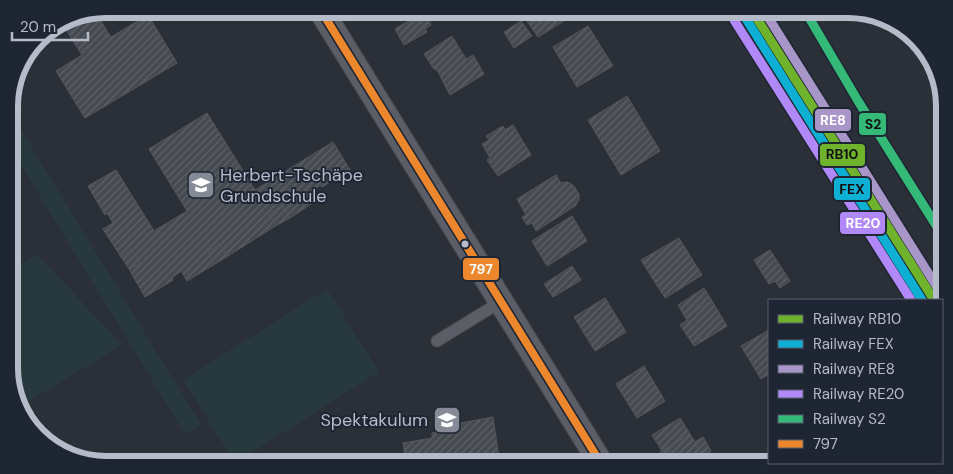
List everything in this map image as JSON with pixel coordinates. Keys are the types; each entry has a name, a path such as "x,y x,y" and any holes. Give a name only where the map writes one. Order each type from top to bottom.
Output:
{"street":[{"path":"326,18 597,456"}],"lane":[{"path":"437,341 502,301"}],"shaded area":[{"path":"18,125 201,425 185,434 18,160"},
{"path":"38,255 122,345 25,403 18,380 18,265"},
{"path":"327,289 379,372 246,456 231,456 183,380"}],"building":[{"path":"99,18 111,37 143,18 150,18 177,63 85,118 56,71 82,55 65,28 77,22"},
{"path":"414,18 418,18 427,32 404,45 395,29"},
{"path":"418,18 427,18 431,25 425,29"},
{"path":"532,18 567,19 538,37 527,21"},
{"path":"521,21 532,36 514,48 504,32"},
{"path":"588,26 613,66 577,87 553,47"},
{"path":"452,36 466,59 473,55 484,74 450,95 437,70 434,69 424,54"},
{"path":"627,96 660,151 621,175 588,120"},
{"path":"207,113 255,190 333,142 350,170 322,187 321,185 311,191 317,200 290,218 282,206 269,214 277,225 228,256 220,244 208,252 215,264 187,281 181,271 172,278 173,280 145,297 129,269 140,263 132,249 121,257 103,229 113,223 107,213 105,215 88,186 116,170 154,231 187,211 149,149"},
{"path":"513,125 531,155 498,176 487,160 490,158 482,144 489,140 486,136 503,126 505,130"},
{"path":"556,175 561,183 568,182 574,186 579,194 579,200 575,206 536,231 532,223 527,225 522,217 526,215 517,199"},
{"path":"282,206 290,218 277,225 269,214"},
{"path":"572,216 587,241 547,266 532,241"},
{"path":"679,238 702,275 665,298 641,260"},
{"path":"220,244 228,256 215,264 208,252"},
{"path":"132,249 140,263 129,269 121,257"},
{"path":"770,250 790,281 780,288 775,281 769,284 754,260"},
{"path":"572,266 581,280 553,297 544,284"},
{"path":"704,288 712,301 685,317 678,305"},
{"path":"605,298 626,332 595,351 574,317"},
{"path":"712,301 727,326 701,342 685,317"},
{"path":"687,320 701,342 694,346 680,325"},
{"path":"768,331 768,375 761,379 741,346"},
{"path":"644,366 665,401 637,418 616,384"},
{"path":"493,417 499,456 405,456 403,443 432,438 432,433 462,428 461,423"},
{"path":"680,418 690,434 662,451 652,435"},
{"path":"690,434 704,456 661,456 659,453"},
{"path":"703,437 711,451 704,456 695,442"}],"rail line":[{"name":"FEX","path":"746,18 921,299"},
{"name":"RB10","path":"757,18 933,299"},
{"name":"RE8","path":"769,18 936,285"},
{"name":"S2","path":"809,18 858,101 936,225"},
{"name":"RE20","path":"734,20 910,299"}],"transit line":[{"name":"797","path":"326,18 596,456"}],"place":[{"name":"Herbert-Tschäpe Grundschule","path":"201,185"},
{"name":"Spektakulum","path":"447,420"}]}
